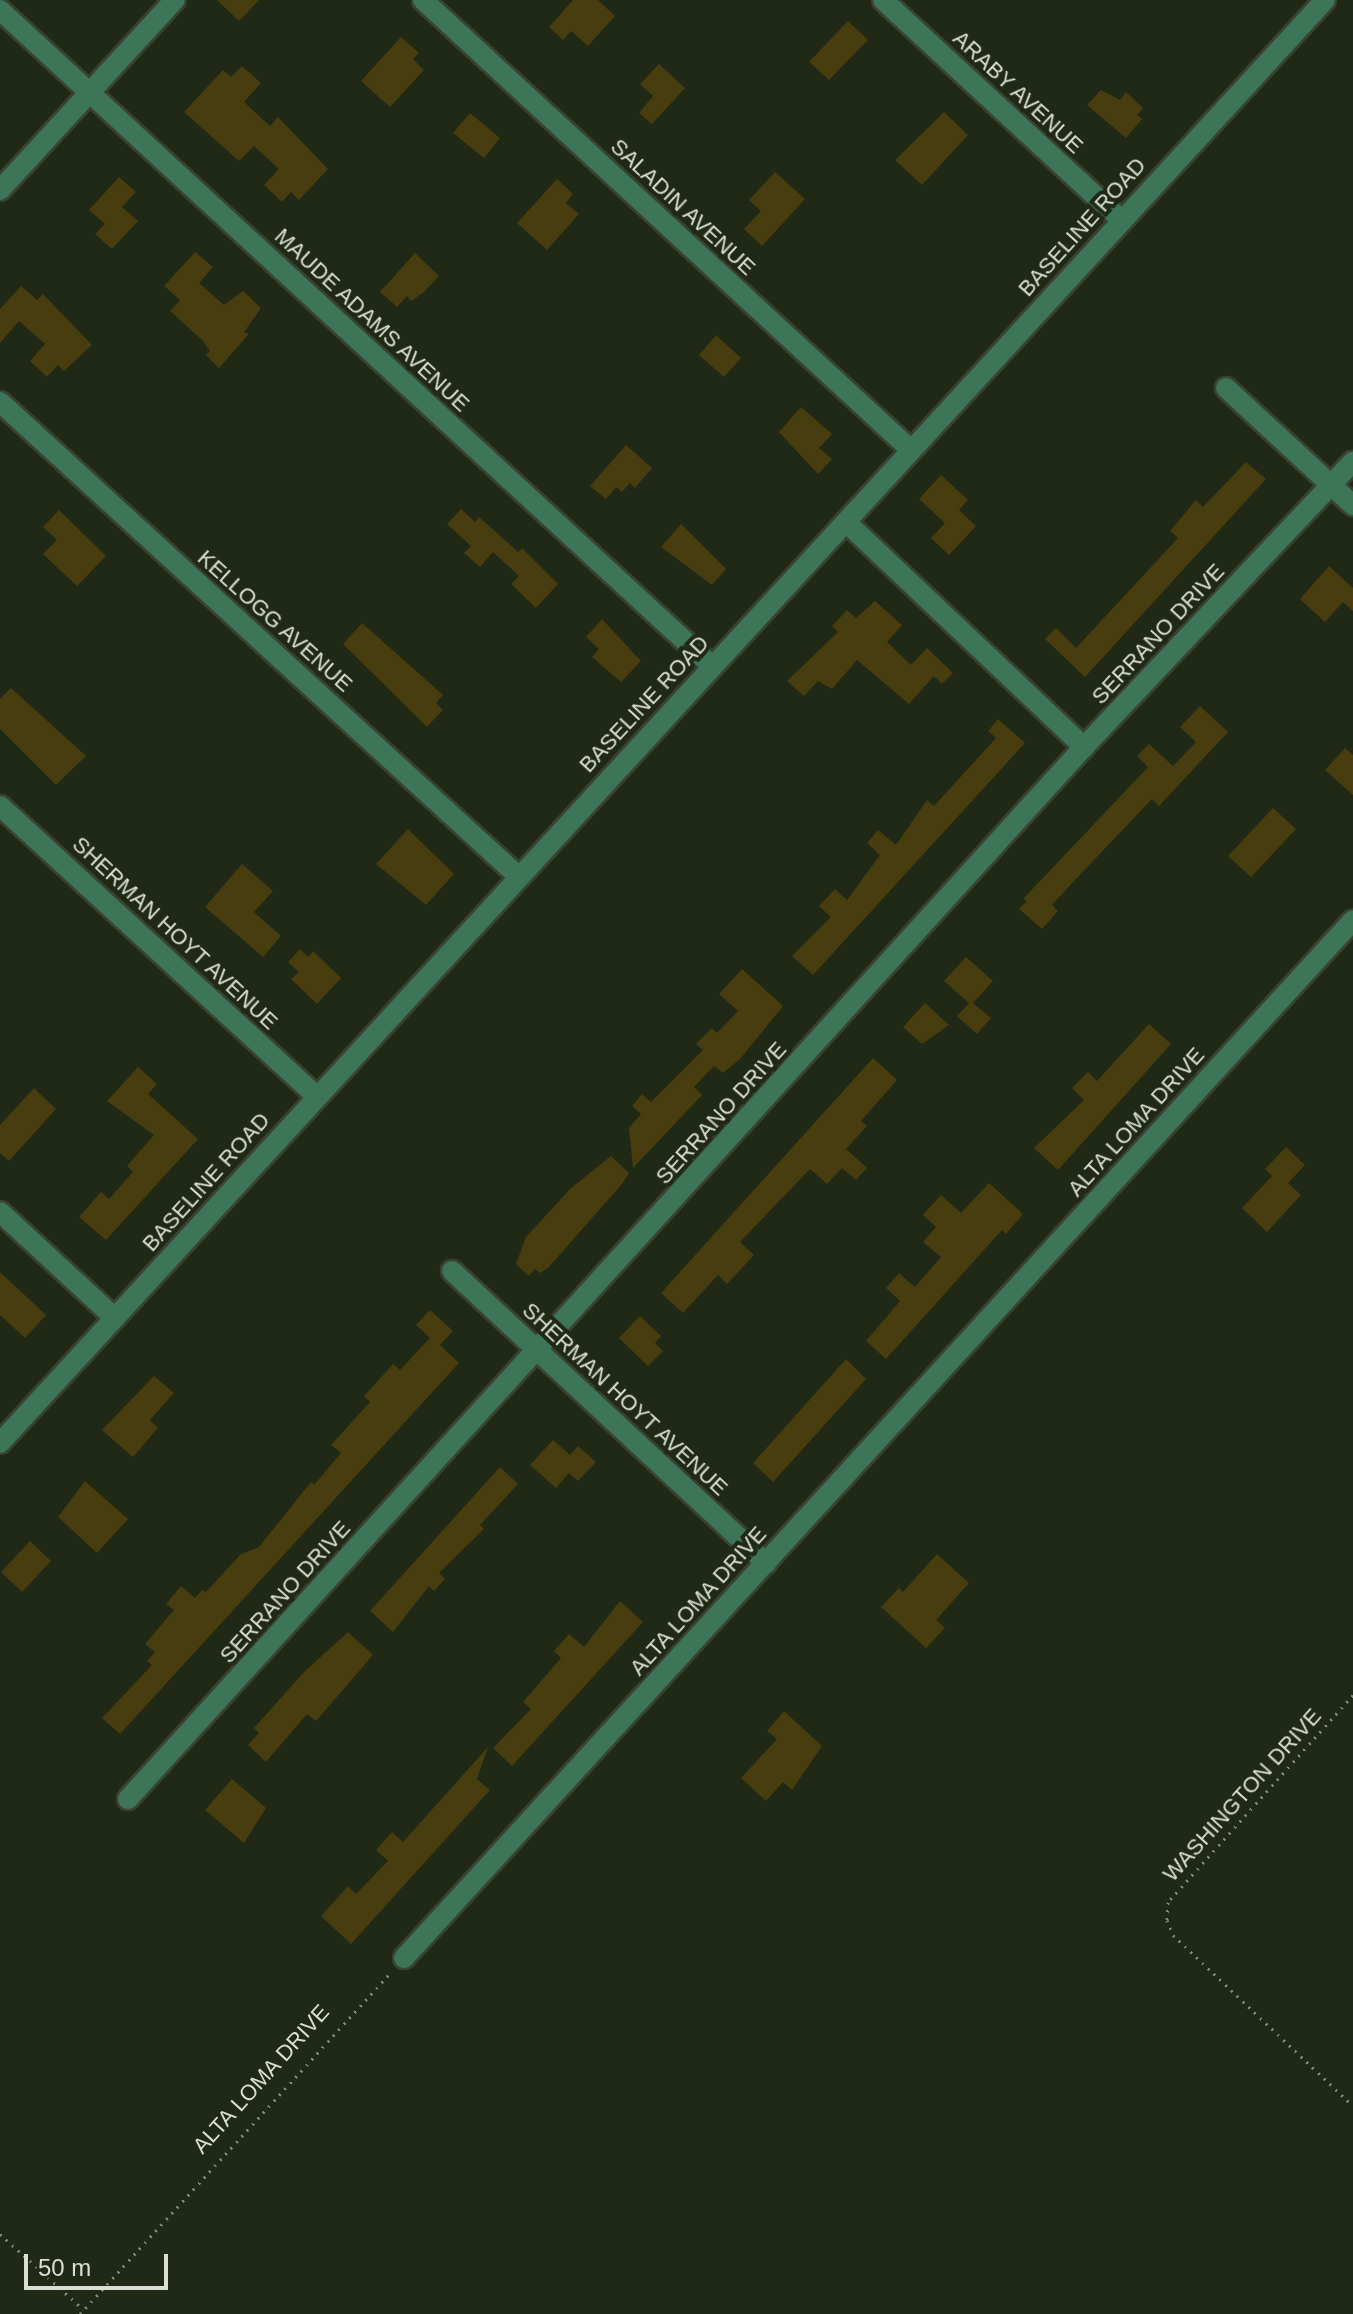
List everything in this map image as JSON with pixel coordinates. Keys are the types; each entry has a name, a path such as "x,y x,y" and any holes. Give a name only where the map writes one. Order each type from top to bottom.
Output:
{"street":[{"path":"0,190 175,0"},
{"name":"SALADIN AVENUE","path":"423,0 911,450"},
{"name":"ARABY AVENUE","path":"883,0 1120,219"},
{"name":"BASELINE ROAD","path":"0,1443 846,522 1120,219 1325,0"},
{"name":"MAUDE ADAMS AVENUE","path":"0,10 712,666"},
{"path":"1226,388 1353,505"},
{"name":"KELLOGG AVENUE","path":"0,402 518,876"},
{"name":"SERRANO DRIVE","path":"128,1799 1084,747 1353,462"},
{"path":"846,522 1084,747"},
{"name":"SHERMAN HOYT AVENUE","path":"0,806 317,1096"},
{"name":"ALTA LOMA DRIVE","path":"404,1958 1353,920"},
{"path":"0,1212 115,1318"},
{"name":"SHERMAN HOYT AVENUE","path":"452,1271 766,1563"}],"path":[{"name":"WASHINGTON DRIVE","path":"1353,1695 1168,1902 1167,1920 1173,1935 1353,2106"},
{"name":"ALTA LOMA DRIVE","path":"80,2314 404,1958"},
{"path":"0,2234 83,2310"}],"building":[{"path":"217,0 259,0 239,21"},
{"path":"573,0 598,0 615,16 588,46 571,31 563,40 549,27"},
{"path":"848,21 868,40 829,80 809,62"},
{"path":"401,37 419,53 413,59 424,70 390,107 361,81"},
{"path":"659,64 685,88 652,124 639,113 653,96 640,84"},
{"path":"242,66 261,83 244,102 270,126 278,117 328,169 299,200 291,192 282,202 264,185 279,169 254,146 239,161 184,112 223,70 231,77"},
{"path":"1101,90 1120,100 1126,92 1143,108 1137,115 1142,119 1126,138 1087,105"},
{"path":"944,112 968,135 922,185 895,160"},
{"path":"470,113 500,138 484,158 453,133"},
{"path":"775,172 805,199 762,246 744,229 761,211 749,200"},
{"path":"119,177 136,192 122,207 138,221 112,249 95,234 105,224 89,210"},
{"path":"557,179 573,194 566,203 579,214 547,250 517,223"},
{"path":"195,252 213,267 199,283 224,305 243,291 261,308 244,332 249,334 219,368 206,355 210,351 202,340 170,311 180,300 164,286"},
{"path":"415,253 439,276 423,293 411,301 407,296 397,307 380,292"},
{"path":"21,286 37,300 43,294 92,345 64,371 58,365 47,377 30,361 45,344 19,321 0,343 0,309"},
{"path":"716,335 741,358 724,377 699,355"},
{"path":"801,407 832,434 819,448 832,459 818,474 779,432"},
{"path":"626,445 652,468 635,488 630,483 622,492 616,487 606,499 590,486"},
{"path":"1246,462 1266,479 1085,677 1045,639 1056,628 1076,648 1178,538 1170,531 1196,500 1203,507"},
{"path":"941,475 968,500 959,510 976,526 949,555 931,538 945,523 919,499"},
{"path":"461,509 475,522 479,517 518,552 522,548 558,584 536,608 511,584 519,576 493,552 480,567 464,553 471,546 447,524"},
{"path":"59,510 106,556 77,586 43,554 57,540 43,527"},
{"path":"681,524 726,569 712,585 661,547"},
{"path":"1329,566 1353,588 1353,611 1343,602 1325,622 1300,599"},
{"path":"875,601 902,625 887,642 911,665 927,648 953,673 942,684 934,676 909,704 857,660 832,689 818,681 804,696 787,681 838,632 832,626 847,610 856,618"},
{"path":"602,619 641,661 621,682 592,657 599,649 586,637"},
{"path":"362,623 443,695 436,703 443,710 427,727 343,644"},
{"path":"11,688 86,756 56,785 0,729 0,699"},
{"path":"1200,706 1228,732 1159,806 1152,799 1075,880 1052,905 1058,911 1042,929 1019,909 1027,901 1023,899 1148,767 1137,756 1149,744 1173,766 1196,742 1180,727"},
{"path":"998,719 1025,743 813,975 792,956 831,917 819,906 835,889 847,900 880,855 867,843 878,830 896,845 927,800 934,806 996,738 988,731"},
{"path":"1345,748 1353,755 1353,795 1325,770"},
{"path":"1273,808 1296,829 1251,877 1228,856"},
{"path":"408,829 454,874 426,905 376,864"},
{"path":"242,864 273,891 254,912 281,936 263,957 205,907"},
{"path":"300,949 308,957 313,951 341,978 317,1004 291,979 299,972 288,962"},
{"path":"966,957 993,981 973,1003 991,1018 977,1034 957,1016 969,1003 944,981"},
{"path":"742,969 783,1006 740,1059 723,1073 714,1066 694,1087 702,1095 633,1168 629,1128 641,1114 632,1106 642,1094 651,1102 703,1050 696,1044 712,1028 717,1033 738,1011 719,994"},
{"path":"925,1003 949,1025 922,1044 903,1027"},
{"path":"1149,1024 1171,1044 1058,1170 1034,1148 1084,1100 1072,1088 1088,1072 1097,1081"},
{"path":"873,1058 897,1080 861,1121 867,1126 846,1149 867,1168 856,1180 842,1168 827,1184 810,1169 740,1242 754,1255 727,1284 718,1275 683,1313 661,1293"},
{"path":"138,1067 157,1084 148,1094 198,1139 106,1240 79,1217 101,1192 109,1199 133,1172 127,1166 154,1135 107,1101"},
{"path":"34,1088 56,1109 9,1161 0,1153 0,1125"},
{"path":"1286,1147 1305,1165 1288,1183 1301,1195 1267,1232 1242,1208 1272,1176 1265,1169"},
{"path":"611,1156 629,1173 622,1184 548,1268 540,1273 535,1269 529,1276 516,1264 526,1237 570,1189"},
{"path":"989,1183 1023,1214 1006,1234 1002,1230 886,1359 866,1341 900,1301 886,1288 899,1273 915,1287 941,1257 923,1242 936,1227 923,1215 941,1195 961,1213"},
{"path":"0,1272 46,1315 25,1338 0,1315"},
{"path":"430,1310 453,1331 440,1345 459,1363 120,1734 102,1718 152,1665 147,1661 155,1652 145,1644 174,1610 166,1604 181,1586 195,1598 202,1590 206,1592 241,1554 259,1547 311,1482 314,1485 341,1453 331,1445 370,1402 364,1396 393,1364 400,1370 430,1338 416,1325"},
{"path":"640,1316 661,1336 655,1343 663,1351 648,1366 619,1338"},
{"path":"846,1359 866,1379 773,1482 753,1463"},
{"path":"154,1376 174,1393 150,1420 158,1428 133,1457 102,1430"},
{"path":"553,1440 570,1455 578,1446 596,1462 578,1481 569,1473 556,1488 530,1465"},
{"path":"500,1467 518,1484 480,1525 484,1529 439,1573 445,1579 434,1591 429,1586 393,1632 370,1611"},
{"path":"85,1481 128,1519 97,1553 58,1517"},
{"path":"30,1541 51,1561 22,1592 1,1572"},
{"path":"937,1554 969,1583 936,1620 945,1628 926,1648 881,1607 899,1588 903,1592"},
{"path":"620,1601 643,1622 512,1766 493,1748 531,1709 523,1702 561,1658 554,1651 569,1634 584,1647"},
{"path":"348,1632 373,1655 316,1721 307,1714 266,1762 248,1745 259,1733 254,1728 304,1672"},
{"path":"784,1711 822,1746 792,1790 783,1782 766,1801 741,1778 777,1739 767,1731"},
{"path":"488,1747 477,1779 490,1790 351,1944 321,1916 348,1886 356,1894 388,1861 376,1850 392,1832 403,1842"},
{"path":"232,1779 266,1808 244,1843 205,1810"}]}
